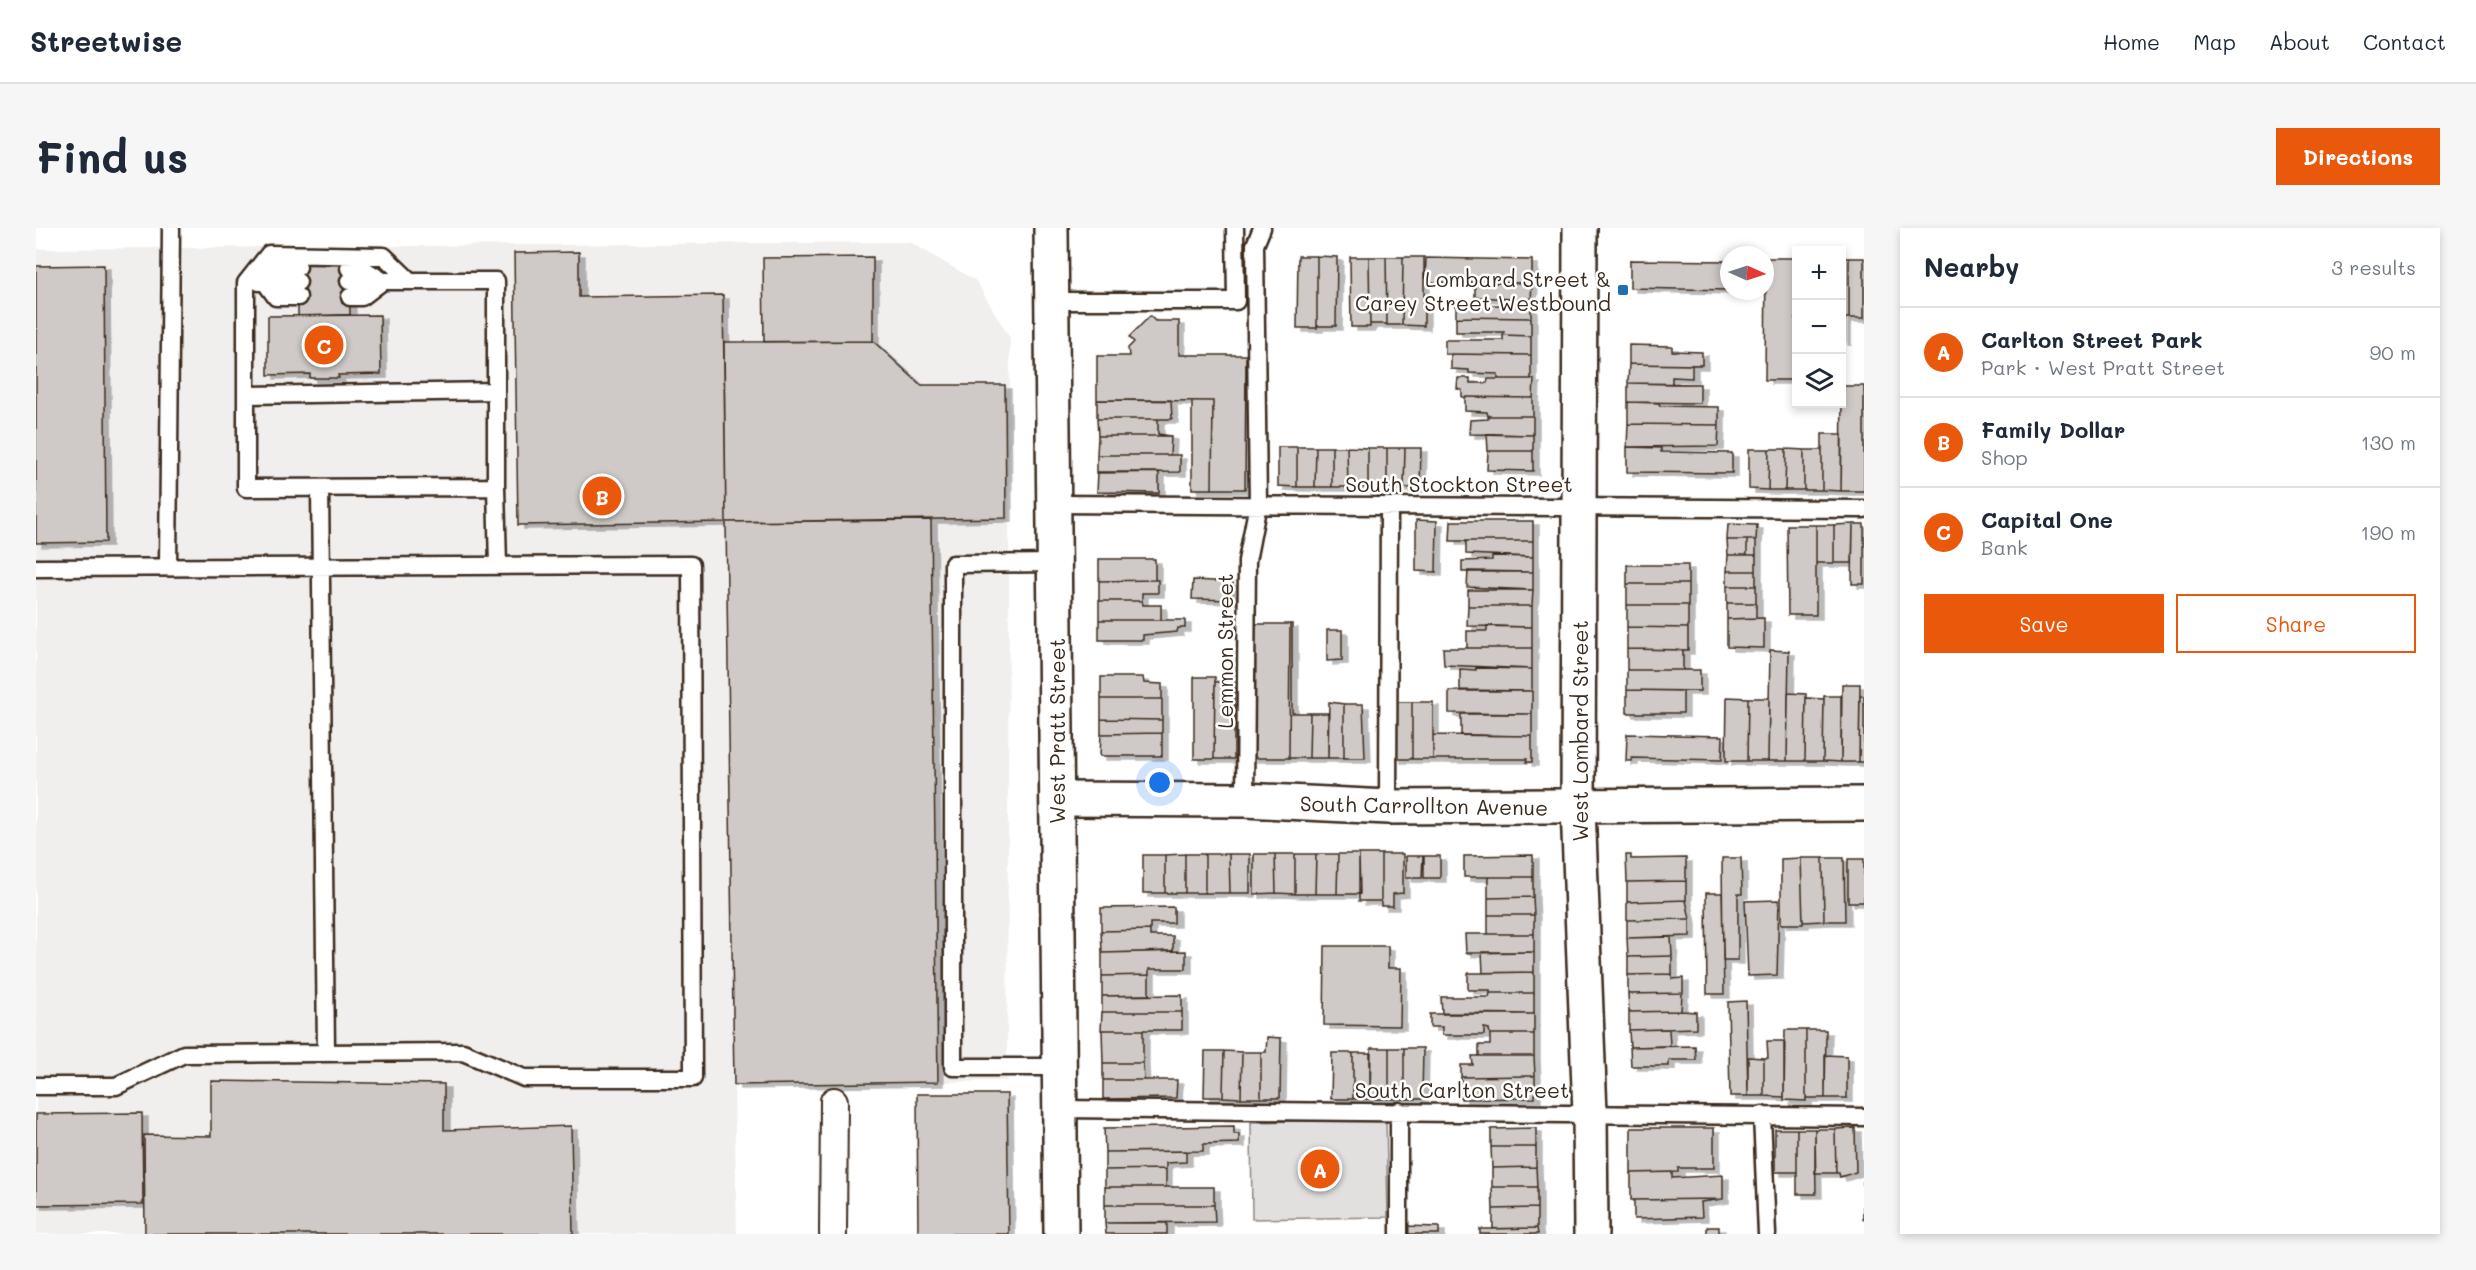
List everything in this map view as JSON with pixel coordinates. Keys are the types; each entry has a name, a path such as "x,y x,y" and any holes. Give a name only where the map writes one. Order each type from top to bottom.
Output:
{"main road":[{"name":"West Pratt Street","path":"1052,228 1061,1234"},
{"name":"West Lombard Street","path":"1580,228 1578,807 1590,1113 1591,1234"},
{"name":"South Carrollton Avenue","path":"1057,799 1245,800 1388,807 1864,804"}],"street":[{"path":"833,1234 834,1101"}],"lane":[{"path":"168,567 171,228"},
{"path":"1052,301 1236,301 1235,228"},
{"name":"Lemmon Street","path":"1245,800 1247,561 1258,504 1256,245 1262,228"},
{"path":"410,281 384,256 269,254 246,283 246,488 496,487"},
{"path":"349,282 496,281 498,566"},
{"path":"246,283 298,282"},
{"path":"246,395 496,391"},
{"path":"320,488 326,1052"},
{"name":"South Stockton Street","path":"1054,504 1864,508"},
{"path":"1388,807 1389,506"},
{"path":"1055,563 953,564 953,1067 1059,1067"},
{"path":"36,568 691,565 693,1078 524,1078 463,1052 326,1052 184,1054 116,1086 36,1086"},
{"name":"South Carlton Street","path":"1060,1110 1400,1111 1864,1117"},
{"path":"1399,1234 1400,1111"},
{"path":"1762,1115 1767,1234"}],"shaded area":[{"path":"910,242 976,281 1010,338 1007,1081 734,1085 737,1234 36,1234 36,249"},
{"path":"1386,1119 1388,1217 1252,1219 1251,1122"}],"building":[{"path":"579,252 579,297 723,295 726,522 518,525 514,253"},
{"path":"1298,256 1317,256 1317,328 1297,328"},
{"path":"1317,256 1337,257 1336,326 1317,326"},
{"path":"873,257 873,341 764,342 763,258"},
{"path":"1350,257 1369,257 1370,327 1351,327"},
{"path":"1369,257 1386,257 1387,324 1370,324"},
{"path":"1386,257 1403,257 1402,325 1387,325"},
{"path":"1403,257 1424,257 1424,326 1402,325"},
{"path":"1426,258 1532,260 1532,283 1425,282"},
{"path":"1774,258 1792,258 1792,380 1765,380 1766,300 1774,300"},
{"path":"1846,258 1849,258 1849,318 1846,318"},
{"path":"1849,258 1864,258 1864,318 1849,318"},
{"path":"349,260 350,315 298,316 298,261"},
{"path":"1630,260 1720,261 1720,290 1630,288"},
{"path":"104,265 106,542 36,543 36,266"},
{"path":"1475,283 1532,283 1531,300 1475,297"},
{"path":"1503,300 1531,300 1531,318 1456,317 1456,301 1475,301 1474,305 1503,305"},
{"path":"380,315 381,374 338,375 339,378 310,378 310,374 268,375 268,316"},
{"path":"1150,316 1155,321 1179,321 1179,355 1246,355 1245,489 1212,489 1213,401 1097,400 1097,356 1129,356 1128,348 1134,342 1129,337"},
{"path":"1456,317 1531,318 1531,336 1503,335 1504,332 1456,332"},
{"path":"1503,335 1531,336 1531,355 1445,354 1445,340 1503,340"},
{"path":"873,341 921,385 1005,385 1006,518 726,522 724,342"},
{"path":"1629,345 1672,346 1672,351 1702,352 1702,365 1629,364"},
{"path":"1451,354 1531,355 1531,379 1498,379 1498,374 1469,373 1469,370 1451,369"},
{"path":"1629,364 1692,365 1692,378 1672,377 1672,384 1628,383"},
{"path":"1458,378 1470,378 1470,383 1487,383 1488,379 1534,379 1533,398 1462,397 1462,390 1457,389"},
{"path":"1628,383 1700,384 1700,403 1628,402"},
{"path":"1846,386 1864,386 1864,491 1841,491 1842,408 1846,408"},
{"path":"1465,397 1533,398 1533,416 1488,416 1487,412 1465,411"},
{"path":"1097,400 1171,400 1172,419 1097,419"},
{"path":"1192,401 1213,401 1212,489 1192,489"},
{"path":"1628,402 1659,403 1660,406 1719,407 1719,425 1628,424"},
{"path":"1488,416 1533,416 1533,435 1469,434 1470,420 1488,419"},
{"path":"1097,419 1158,419 1158,434 1171,436 1098,436"},
{"path":"1628,424 1719,425 1718,446 1627,447"},
{"path":"1487,434 1533,435 1533,451 1488,451"},
{"path":"1822,434 1842,434 1841,491 1822,490"},
{"path":"1098,436 1171,436 1170,455 1097,455"},
{"path":"1278,447 1297,447 1297,487 1278,486"},
{"path":"1297,447 1316,447 1315,487 1297,487"},
{"path":"1316,447 1332,447 1332,487 1315,487"},
{"path":"1332,447 1347,447 1348,487 1332,487"},
{"path":"1347,447 1368,448 1368,487 1348,487"},
{"path":"1627,447 1661,448 1661,452 1732,453 1732,473 1627,472"},
{"path":"1368,448 1387,448 1387,487 1368,487"},
{"path":"1387,448 1405,448 1404,488 1387,487"},
{"path":"1405,448 1421,448 1420,488 1404,488"},
{"path":"1749,449 1769,449 1768,490 1749,489"},
{"path":"1769,449 1786,449 1785,490 1768,490"},
{"path":"1786,449 1804,450 1804,490 1785,490"},
{"path":"1804,450 1822,450 1822,490 1804,490"},
{"path":"1488,451 1533,451 1533,471 1487,470"},
{"path":"1097,455 1180,455 1180,472 1097,473"},
{"path":"1098,472 1159,472 1159,493 1097,492"},
{"path":"931,520 938,1082 734,1085 726,522"},
{"path":"1416,520 1437,521 1436,572 1416,571"},
{"path":"1451,521 1533,521 1533,541 1450,541"},
{"path":"1728,524 1757,525 1756,540 1727,540"},
{"path":"1853,524 1864,524 1864,584 1852,584"},
{"path":"1853,524 1852,563 1834,563 1834,525"},
{"path":"1787,525 1816,525 1816,615 1788,615"},
{"path":"1816,525 1834,525 1834,563 1816,563"},
{"path":"1727,540 1747,540 1747,555 1728,555"},
{"path":"1747,540 1756,540 1756,555 1747,555"},
{"path":"1466,541 1533,541 1533,557 1466,554"},
{"path":"1728,555 1756,555 1756,571 1727,571"},
{"path":"1492,556 1533,557 1533,572 1462,572 1462,561 1492,560"},
{"path":"1099,559 1155,559 1155,580 1099,581"},
{"path":"1627,565 1688,565 1688,584 1627,584"},
{"path":"1468,571 1533,572 1533,590 1467,587"},
{"path":"1727,571 1756,571 1756,586 1727,586"},
{"path":"1158,580 1158,593 1142,593 1142,601 1099,601 1099,581"},
{"path":"1193,580 1233,582 1232,600 1192,599"},
{"path":"1627,584 1688,584 1688,605 1627,605"},
{"path":"1727,586 1756,586 1756,603 1727,603"},
{"path":"1468,590 1533,590 1532,606 1468,606"},
{"path":"1099,601 1142,601 1143,605 1161,605 1161,620 1099,620"},
{"path":"1727,603 1756,603 1756,618 1727,619"},
{"path":"1627,605 1688,605 1688,628 1627,627"},
{"path":"1468,606 1532,606 1532,627 1467,626"},
{"path":"1764,618 1764,648 1727,647 1727,619"},
{"path":"1099,620 1185,620 1185,628 1178,628 1177,632 1143,635 1143,640 1099,640"},
{"path":"1251,624 1290,624 1289,758 1251,758"},
{"path":"1290,624 1292,624 1292,713 1310,713 1309,758 1289,758"},
{"path":"1487,626 1532,627 1532,648 1467,648 1467,631 1487,631"},
{"path":"1627,627 1688,628 1688,650 1627,649"},
{"path":"1327,630 1342,630 1342,660 1327,661"},
{"path":"1443,648 1532,648 1532,669 1444,665"},
{"path":"1627,649 1683,650 1683,670 1627,670"},
{"path":"1770,650 1789,651 1787,761 1768,761"},
{"path":"1476,668 1532,669 1532,691 1460,690 1460,669 1476,670"},
{"path":"1627,670 1700,670 1700,691 1627,690"},
{"path":"1101,677 1143,677 1144,683 1162,684 1162,699 1101,699"},
{"path":"1194,677 1215,677 1214,759 1194,759"},
{"path":"1215,682 1234,682 1234,759 1214,759"},
{"path":"1842,684 1860,684 1859,762 1841,762"},
{"path":"1627,690 1683,691 1683,713 1627,713"},
{"path":"1449,691 1532,691 1532,714 1449,713"},
{"path":"1788,693 1806,694 1805,761 1787,761"},
{"path":"1824,696 1841,696 1841,762 1823,761"},
{"path":"1860,696 1864,696 1864,762 1859,762"},
{"path":"1727,697 1748,698 1747,761 1726,761"},
{"path":"1748,698 1769,698 1768,761 1747,761"},
{"path":"1806,698 1824,699 1823,761 1805,761"},
{"path":"1101,699 1162,699 1162,720 1101,719"},
{"path":"1329,702 1344,704 1344,758 1328,758"},
{"path":"1395,702 1412,702 1412,759 1395,759"},
{"path":"1412,702 1433,702 1433,759 1412,759"},
{"path":"1344,704 1363,704 1365,758 1344,758"},
{"path":"1310,713 1328,713 1328,758 1309,758"},
{"path":"1461,714 1532,714 1532,736 1461,735"},
{"path":"1101,719 1162,720 1162,733 1101,734"},
{"path":"1162,733 1162,756 1100,756 1101,734"},
{"path":"1627,734 1723,736 1722,760 1632,758 1632,761 1626,761"},
{"path":"1433,735 1532,736 1532,762 1526,762 1527,759 1433,759"},
{"path":"1185,854 1185,893 1165,893 1165,855"},
{"path":"1185,854 1205,854 1205,893 1185,893"},
{"path":"1205,854 1229,854 1230,893 1205,893"},
{"path":"1229,854 1250,854 1250,893 1230,893"},
{"path":"1254,854 1275,854 1276,893 1254,894"},
{"path":"1275,854 1295,854 1295,894 1276,893"},
{"path":"1295,854 1316,854 1315,894 1295,894"},
{"path":"1316,854 1338,854 1337,894 1315,894"},
{"path":"1338,854 1359,854 1360,894 1337,894"},
{"path":"1359,854 1381,854 1381,901 1359,901"},
{"path":"1381,854 1403,854 1403,893 1393,894 1393,906 1381,906"},
{"path":"1143,855 1165,855 1165,893 1143,893"},
{"path":"1533,855 1533,877 1464,877 1464,856"},
{"path":"1626,855 1631,855 1631,859 1686,858 1686,881 1627,882"},
{"path":"1406,856 1423,856 1422,878 1406,878"},
{"path":"1424,856 1440,856 1440,878 1424,878"},
{"path":"1722,858 1741,858 1742,894 1738,894 1738,960 1723,960"},
{"path":"1801,858 1803,924 1781,924 1781,859"},
{"path":"1801,858 1823,858 1824,921 1803,922"},
{"path":"1823,858 1844,858 1845,921 1824,921"},
{"path":"1848,859 1864,859 1864,902 1848,902"},
{"path":"1488,877 1533,877 1533,897 1488,898"},
{"path":"1686,881 1686,900 1627,902 1627,882"},
{"path":"1706,893 1722,893 1724,994 1707,994"},
{"path":"1533,897 1534,915 1488,915 1488,898"},
{"path":"1686,900 1690,919 1627,920 1627,902"},
{"path":"1779,900 1777,975 1748,976 1745,901"},
{"path":"1174,907 1174,923 1150,923 1150,930 1101,931 1101,908"},
{"path":"1488,915 1534,915 1534,934 1488,934"},
{"path":"1690,919 1690,936 1627,938 1627,920"},
{"path":"1150,930 1150,936 1173,936 1173,951 1102,953 1101,931"},
{"path":"1465,934 1534,934 1534,952 1466,953"},
{"path":"1671,937 1672,956 1628,957 1627,938"},
{"path":"1325,946 1388,946 1388,968 1401,968 1400,1026 1324,1025"},
{"path":"1186,951 1186,969 1149,969 1149,975 1102,976 1102,953"},
{"path":"1482,952 1534,952 1534,972 1483,973"},
{"path":"1672,956 1672,974 1628,975 1628,957"},
{"path":"1534,972 1534,993 1490,993 1490,990 1468,990 1468,973"},
{"path":"1672,974 1672,979 1683,978 1683,993 1628,994 1628,975"},
{"path":"1149,975 1149,995 1102,996 1102,976"},
{"path":"1490,993 1534,993 1534,1014 1442,1013 1441,997 1489,997"},
{"path":"1682,993 1681,1011 1629,1012 1628,994"},
{"path":"1182,995 1182,1012 1102,1012 1102,996"},
{"path":"1746,1001 1748,1096 1730,1096 1728,1002"},
{"path":"1102,1012 1182,1012 1182,1030 1101,1030"},
{"path":"1629,1012 1696,1012 1696,1028 1629,1030"},
{"path":"1430,1014 1534,1014 1534,1034 1490,1034 1489,1029 1484,1028 1484,1035 1442,1035 1442,1027 1430,1027"},
{"path":"1669,1029 1670,1046 1630,1047 1629,1030"},
{"path":"1102,1030 1143,1030 1143,1063 1103,1063"},
{"path":"1785,1030 1806,1030 1806,1101 1784,1100"},
{"path":"1806,1030 1826,1030 1825,1098 1806,1098"},
{"path":"1490,1034 1534,1034 1534,1056 1479,1056 1479,1045 1490,1045"},
{"path":"1267,1037 1281,1038 1280,1098 1261,1098 1261,1052 1266,1052"},
{"path":"1767,1041 1784,1041 1784,1097 1764,1096 1764,1058 1768,1058"},
{"path":"1695,1046 1696,1060 1669,1060 1669,1066 1631,1066 1630,1047"},
{"path":"1371,1048 1389,1048 1389,1099 1370,1099"},
{"path":"1389,1048 1404,1048 1404,1099 1389,1099"},
{"path":"1404,1048 1423,1048 1422,1099 1404,1099"},
{"path":"1205,1051 1224,1051 1223,1097 1204,1097"},
{"path":"1224,1051 1242,1052 1241,1098 1223,1097"},
{"path":"1242,1052 1261,1052 1261,1098 1241,1098"},
{"path":"1332,1053 1353,1053 1353,1099 1331,1099"},
{"path":"1353,1053 1370,1053 1370,1099 1353,1099"},
{"path":"1825,1055 1847,1056 1847,1098 1825,1098"},
{"path":"1472,1056 1534,1056 1535,1076 1461,1077 1461,1065 1473,1065"},
{"path":"1748,1057 1764,1058 1764,1096 1748,1096"},
{"path":"1103,1063 1143,1063 1144,1080 1103,1080"},
{"path":"1535,1076 1535,1098 1461,1099 1461,1077"},
{"path":"1103,1080 1177,1080 1176,1098 1103,1099"},
{"path":"211,1081 444,1084 444,1130 571,1126 573,1234 145,1234 144,1135 211,1136"},
{"path":"917,1094 1007,1094 1009,1234 918,1234"},
{"path":"142,1113 143,1204 36,1205 36,1114"},
{"path":"1234,1126 1234,1134 1239,1134 1239,1143 1203,1144 1203,1151 1105,1152 1104,1128"},
{"path":"1536,1128 1536,1147 1491,1147 1491,1129"},
{"path":"1631,1128 1714,1128 1714,1168 1678,1168 1678,1172 1631,1173"},
{"path":"1855,1128 1856,1172 1840,1177 1839,1173 1836,1173 1835,1129"},
{"path":"1775,1129 1797,1129 1797,1172 1775,1172"},
{"path":"1797,1129 1815,1129 1816,1194 1797,1194"},
{"path":"1815,1129 1835,1129 1836,1173 1815,1173"},
{"path":"1491,1147 1536,1147 1536,1167 1492,1168"},
{"path":"1186,1151 1186,1162 1166,1163 1166,1169 1105,1170 1105,1152"},
{"path":"1536,1167 1537,1187 1492,1187 1492,1168"},
{"path":"1166,1169 1166,1187 1105,1187 1105,1170"},
{"path":"1672,1172 1672,1178 1723,1175 1723,1199 1631,1200 1631,1173"},
{"path":"1864,1182 1864,1219 1863,1219"},
{"path":"1105,1187 1214,1187 1214,1205 1105,1205"},
{"path":"1492,1187 1537,1187 1537,1208 1493,1209"},
{"path":"1723,1199 1701,1202 1702,1217 1634,1219 1634,1200"},
{"path":"1105,1205 1214,1205 1215,1222 1105,1223"},
{"path":"1537,1208 1537,1228 1493,1229 1493,1209"},
{"path":"1105,1223 1167,1223 1167,1234 1106,1234"},
{"path":"1403,1226 1439,1227 1439,1234 1403,1234"},
{"path":"1707,1227 1719,1227 1719,1234 1707,1234"},
{"path":"1537,1228 1538,1234 1480,1234 1480,1229"}],"place":[{"name":"Lombard Street & Carey Street Westbound","path":"1623,290"},
{"name":"Capital One","path":"324,345"},
{"name":"Family Dollar","path":"602,496"},
{"name":"Carlton Street Park","path":"1320,1169"}]}
